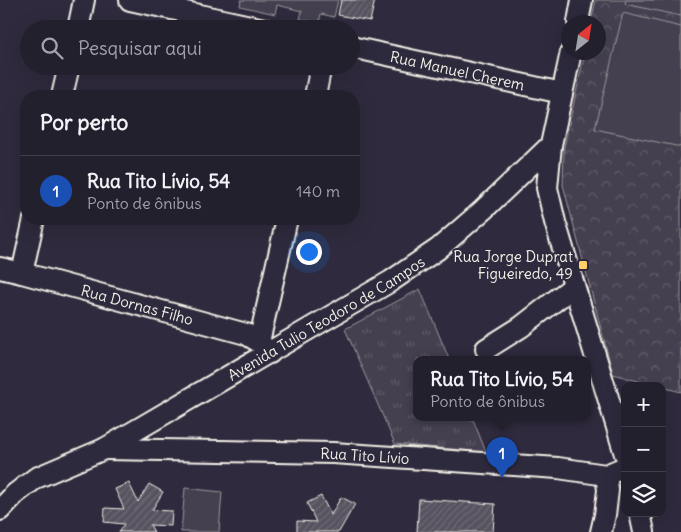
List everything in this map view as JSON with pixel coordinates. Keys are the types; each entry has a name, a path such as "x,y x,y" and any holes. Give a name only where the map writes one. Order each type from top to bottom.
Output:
{"street":[{"path":"80,20 84,0"},
{"path":"130,0 222,20"},
{"path":"579,15 582,0"},
{"name":"Rua Manuel Cherem","path":"360,49 562,93"},
{"path":"569,60 551,145 547,188 555,222 621,441"},
{"path":"63,90 67,75"},
{"path":"316,90 319,75"},
{"name":"Avenida Tulio Teodoro de Campos","path":"0,510 15,494 36,478 104,449 265,347 391,281 438,249 483,210 551,145"},
{"path":"22,273 33,225"},
{"path":"265,347 286,225"},
{"name":"Rua Dornas Filho","path":"0,268 246,334 265,347"},
{"path":"486,349 521,327 574,286"},
{"name":"Rua Tito Lívio","path":"104,449 333,453 558,468 606,475"},
{"path":"601,532 608,490 606,475 621,469"},
{"path":"641,517 644,532"}],"green space":[{"path":"241,0 338,0 334,17 321,14 320,20 300,19 302,11 277,5 275,14 240,6"},
{"path":"596,0 681,0 681,392 666,388 666,382 642,382 613,374 563,185 564,147 583,60 606,60 606,15 593,15"},
{"path":"626,0 681,0 681,16 625,4"},
{"path":"623,13 681,27 681,147 595,129"},
{"path":"420,289 448,356 413,356 413,421 474,421 486,452 395,444 345,329"},
{"path":"185,488 222,492 219,532 181,532"}],"building":[{"path":"341,0 375,0 370,21 338,15"},
{"path":"129,483 138,502 149,484 163,492 152,510 172,511 171,526 150,525 154,532 119,532 124,524 104,522 105,508 124,509 115,489"},
{"path":"321,496 331,515 341,497 355,504 339,532 297,532 297,521 316,522 307,503"},
{"path":"419,499 495,504 493,532 417,532"}],"place":[{"name":"Rua Jorge Duprat Figueiredo, 49","path":"583,265"},
{"name":"Rua Tito Lívio, 54","path":"502,478"}]}
